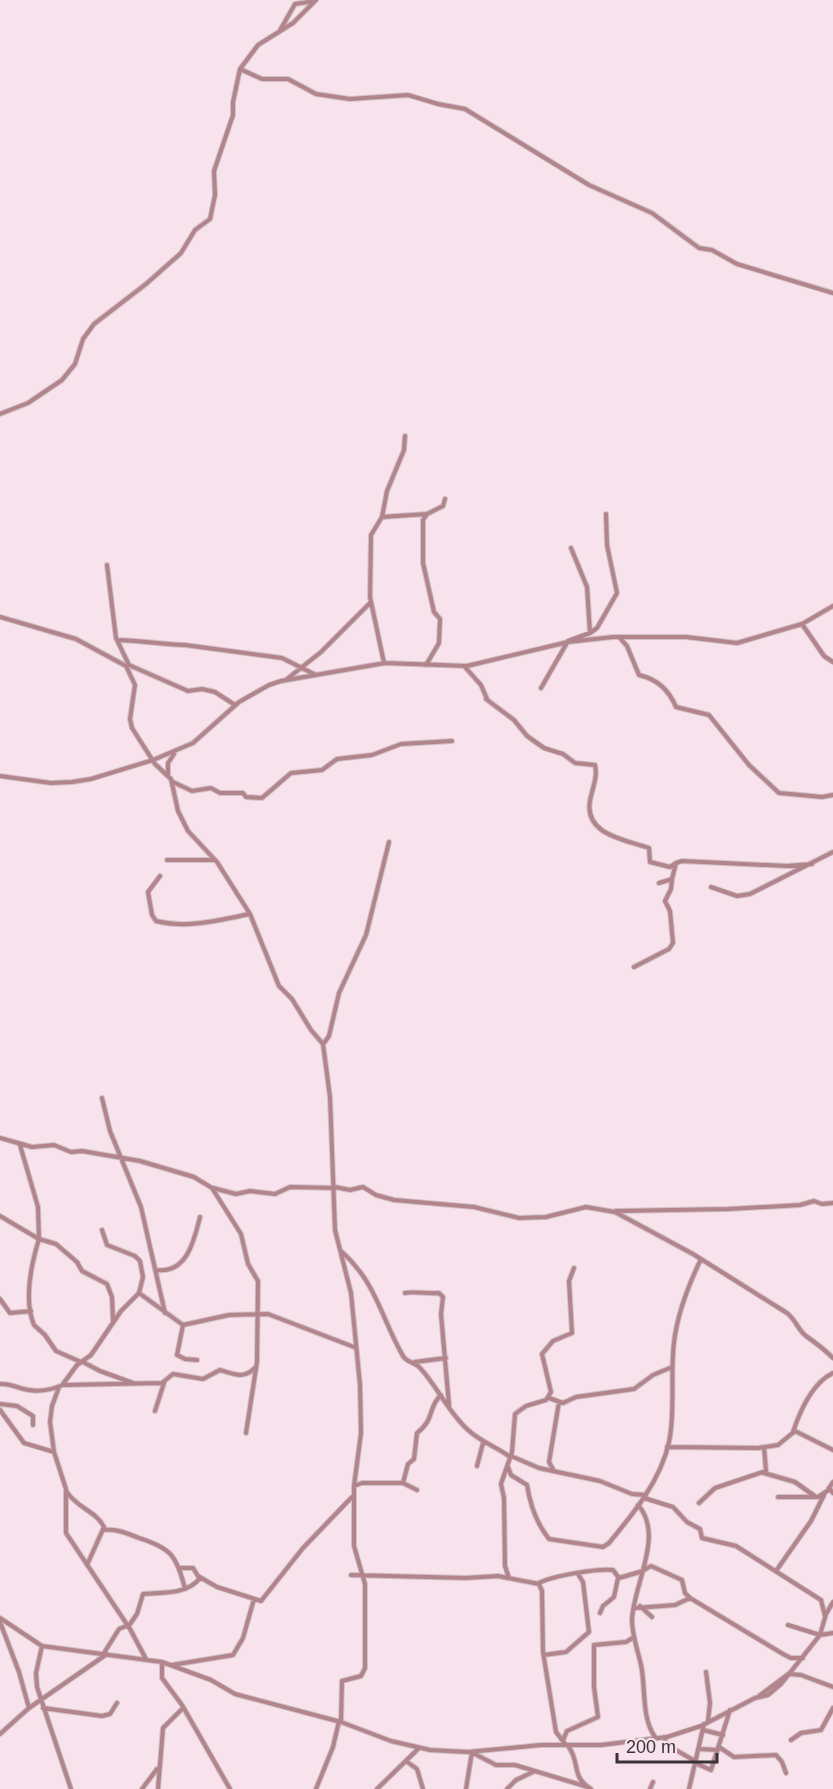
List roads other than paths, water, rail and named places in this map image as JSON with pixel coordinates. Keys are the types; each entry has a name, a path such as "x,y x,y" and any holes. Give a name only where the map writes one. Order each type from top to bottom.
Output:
{"street":[{"path":"277,34 295,4 316,0"},
{"path":"0,414 28,403 62,380 75,364 83,339 94,324 146,285 181,253 195,230 211,217 215,195 214,171 233,115 232,102 240,69 258,45 293,23 316,0"},
{"path":"240,69 262,79 288,79 316,94 350,99 408,95 465,109 589,185 652,213 699,248 715,251 738,264 833,293"},
{"path":"385,663 371,602 372,535 382,517 387,491 404,450 405,436"},
{"path":"382,517 427,514 443,506 445,499"},
{"path":"426,665 439,643 440,619 434,612 423,563 423,521 427,514"},
{"path":"542,688 568,642 597,628 618,593 607,545 606,514"},
{"path":"414,515 423,521"},
{"path":"571,548 587,587 590,633"},
{"path":"107,565 117,640 129,665 135,685 130,725 153,760 172,781 178,811 188,831 215,860 250,914 279,986 292,999 311,1030 323,1044 330,1097 335,1230 351,1293 354,1347 360,1390 361,1433 353,1497 354,1550 363,1575 366,1599 365,1668 361,1676 342,1681 340,1721 333,1747 316,1789"},
{"path":"286,680 360,616 371,602"},
{"path":"0,776 51,783 72,782 91,779 153,760 176,752 202,737 236,705 269,685 286,680 385,663 464,666 568,642 619,638 686,637 737,643 801,624 833,606"},
{"path":"825,611 833,614"},
{"path":"2,620 38,627 76,639 121,662 133,678"},
{"path":"801,624 824,656 833,662"},
{"path":"619,638 627,646 639,675 653,679 670,694 676,707 709,716 748,765 778,792 822,797 833,795"},
{"path":"117,640 165,643 171,647 185,645 282,658 318,676"},
{"path":"129,665 188,691 202,689 215,692 236,705"},
{"path":"464,666 481,685 486,699 514,720 527,736 544,748 563,754 575,763 595,764 597,776 589,805 597,828 603,833 649,848 650,862 670,867 676,863 703,861 787,866 812,864"},
{"path":"172,781 192,790 211,788 220,794 235,791 243,793 246,797 262,798 291,773 322,770 337,759 372,755 402,744 452,741"},
{"path":"168,775 169,761 176,752"},
{"path":"323,1044 329,1036 344,979 364,940 389,842"},
{"path":"711,887 737,896 745,895 765,888 833,852"},
{"path":"167,860 215,860"},
{"path":"634,967 669,949 673,943 670,911 665,901 670,894 676,863"},
{"path":"160,876 148,892 154,920 173,924 205,925 250,914"},
{"path":"659,883 672,879"},
{"path":"102,1098 120,1157 141,1207 165,1312"},
{"path":"0,1138 32,1147 54,1145 71,1152 120,1157 178,1171 212,1188 236,1194 250,1191 275,1194 290,1187 350,1190 363,1187 376,1195 394,1200 474,1207 519,1218 546,1217 586,1207 615,1212 729,1209 804,1204 814,1201 822,1204 833,1203"},
{"path":"20,1144 38,1207 39,1239 32,1278 27,1288 34,1325 45,1335 53,1349 100,1371 134,1383"},
{"path":"212,1188 242,1238 248,1264 258,1281 260,1313 256,1334 256,1367 246,1433"},
{"path":"615,1212 700,1259 795,1318 804,1335 817,1341 833,1358"},
{"path":"0,1216 39,1239 56,1244 77,1262 82,1271 107,1284 112,1297 113,1321"},
{"path":"155,1270 172,1268 188,1255 200,1217"},
{"path":"102,1230 107,1245 135,1256 140,1261 142,1277 139,1293 113,1321 91,1355 76,1366 61,1386 52,1406 50,1422 54,1452 66,1492 66,1533 146,1659"},
{"path":"340,1251 364,1277 382,1306 390,1332 404,1357 414,1363 467,1429 483,1443 511,1457 554,1472 600,1481 675,1509 687,1522 700,1529 702,1538 736,1546 821,1600 825,1616"},
{"path":"508,1467 512,1475 527,1485 529,1497 534,1506 534,1515 552,1541 605,1546 645,1497 659,1471 667,1447 672,1367 678,1321 700,1259"},
{"path":"549,1398 551,1390 543,1366 542,1354 553,1341 572,1333 569,1281 574,1268"},
{"path":"139,1293 183,1326"},
{"path":"405,1293 442,1296 449,1406"},
{"path":"0,1299 10,1313 31,1311"},
{"path":"183,1326 203,1319 260,1313 354,1347"},
{"path":"183,1326 177,1355 185,1359 197,1359"},
{"path":"414,1363 446,1358"},
{"path":"155,1411 164,1382 173,1374 203,1379 218,1370 242,1376 256,1367"},
{"path":"509,1578 505,1566 504,1498 501,1484 511,1457 516,1412 549,1398 559,1402 634,1389 653,1375 672,1367"},
{"path":"667,1447 734,1449 764,1447 780,1443 793,1432 812,1394 822,1380 833,1373"},
{"path":"0,1384 10,1384 30,1390 61,1386 164,1382"},
{"path":"403,1483 408,1464 414,1460 417,1432 429,1422 435,1401 441,1395"},
{"path":"554,1472 549,1462 559,1402"},
{"path":"0,1404 17,1406 28,1412 33,1416 33,1425"},
{"path":"0,1410 24,1443 54,1452"},
{"path":"793,1432 833,1450"},
{"path":"477,1466 483,1443"},
{"path":"763,1473 768,1466 764,1447"},
{"path":"699,1503 715,1488 763,1473 771,1473 795,1482 816,1497"},
{"path":"778,1497 824,1495 831,1491 833,1482"},
{"path":"354,1486 362,1483 403,1483 417,1490"},
{"path":"66,1492 76,1505 98,1518 103,1530"},
{"path":"776,1571 811,1521 824,1495"},
{"path":"180,1568 193,1568 200,1578 217,1587 262,1600 303,1548 353,1497"},
{"path":"638,1505 650,1524 632,1619 646,1690 647,1715 656,1737"},
{"path":"87,1566 90,1553 103,1530"},
{"path":"103,1530 120,1530 159,1544 171,1552 180,1568 185,1589"},
{"path":"618,1577 650,1566 657,1567 680,1579 690,1598 780,1653 791,1658 803,1658"},
{"path":"351,1575 509,1578 538,1584 548,1578 610,1569 616,1572 618,1577 614,1597 603,1606 600,1613"},
{"path":"544,1655 566,1652 589,1632 583,1582 578,1574"},
{"path":"0,1734 29,1708 97,1663 106,1654 119,1629 127,1626 137,1614 143,1594 166,1594 185,1589 200,1578"},
{"path":"538,1584 542,1591 544,1655 556,1732 574,1756 578,1777 589,1788"},
{"path":"635,1609 640,1606 675,1605 690,1598"},
{"path":"172,1665 233,1655 243,1638 254,1599"},
{"path":"0,1622 42,1646 162,1662 211,1680 235,1694 340,1721 391,1741 419,1748 472,1752 566,1744 606,1744 664,1737 705,1725 730,1709 771,1693 791,1673 820,1635 825,1616 833,1602"},
{"path":"640,1606 652,1617"},
{"path":"0,1622 19,1672 29,1708"},
{"path":"788,1625 820,1635 833,1633"},
{"path":"566,1744 567,1731 598,1717 594,1687 594,1644 626,1642 635,1636"},
{"path":"42,1646 36,1673 41,1701 71,1789"},
{"path":"96,1653 97,1663"},
{"path":"162,1662 162,1678 183,1708 230,1789"},
{"path":"689,1789 710,1703 706,1672"},
{"path":"791,1673 833,1688"},
{"path":"43,1708 102,1716 110,1714 117,1703"},
{"path":"158,1789 163,1728 183,1708"},
{"path":"791,1740 801,1733 821,1730 833,1708"},
{"path":"664,1737 667,1745 710,1771 730,1709"},
{"path":"705,1725 723,1735"},
{"path":"377,1789 419,1748"},
{"path":"699,1749 719,1748 734,1757 776,1755 782,1762 786,1773"},
{"path":"472,1752 496,1765 515,1765 579,1788 589,1788"},
{"path":"466,1789 472,1752"},
{"path":"406,1761 417,1769 423,1789"},
{"path":"142,1789 160,1766"},
{"path":"507,1789 516,1780 533,1772"},
{"path":"650,1789 653,1782"}]}
